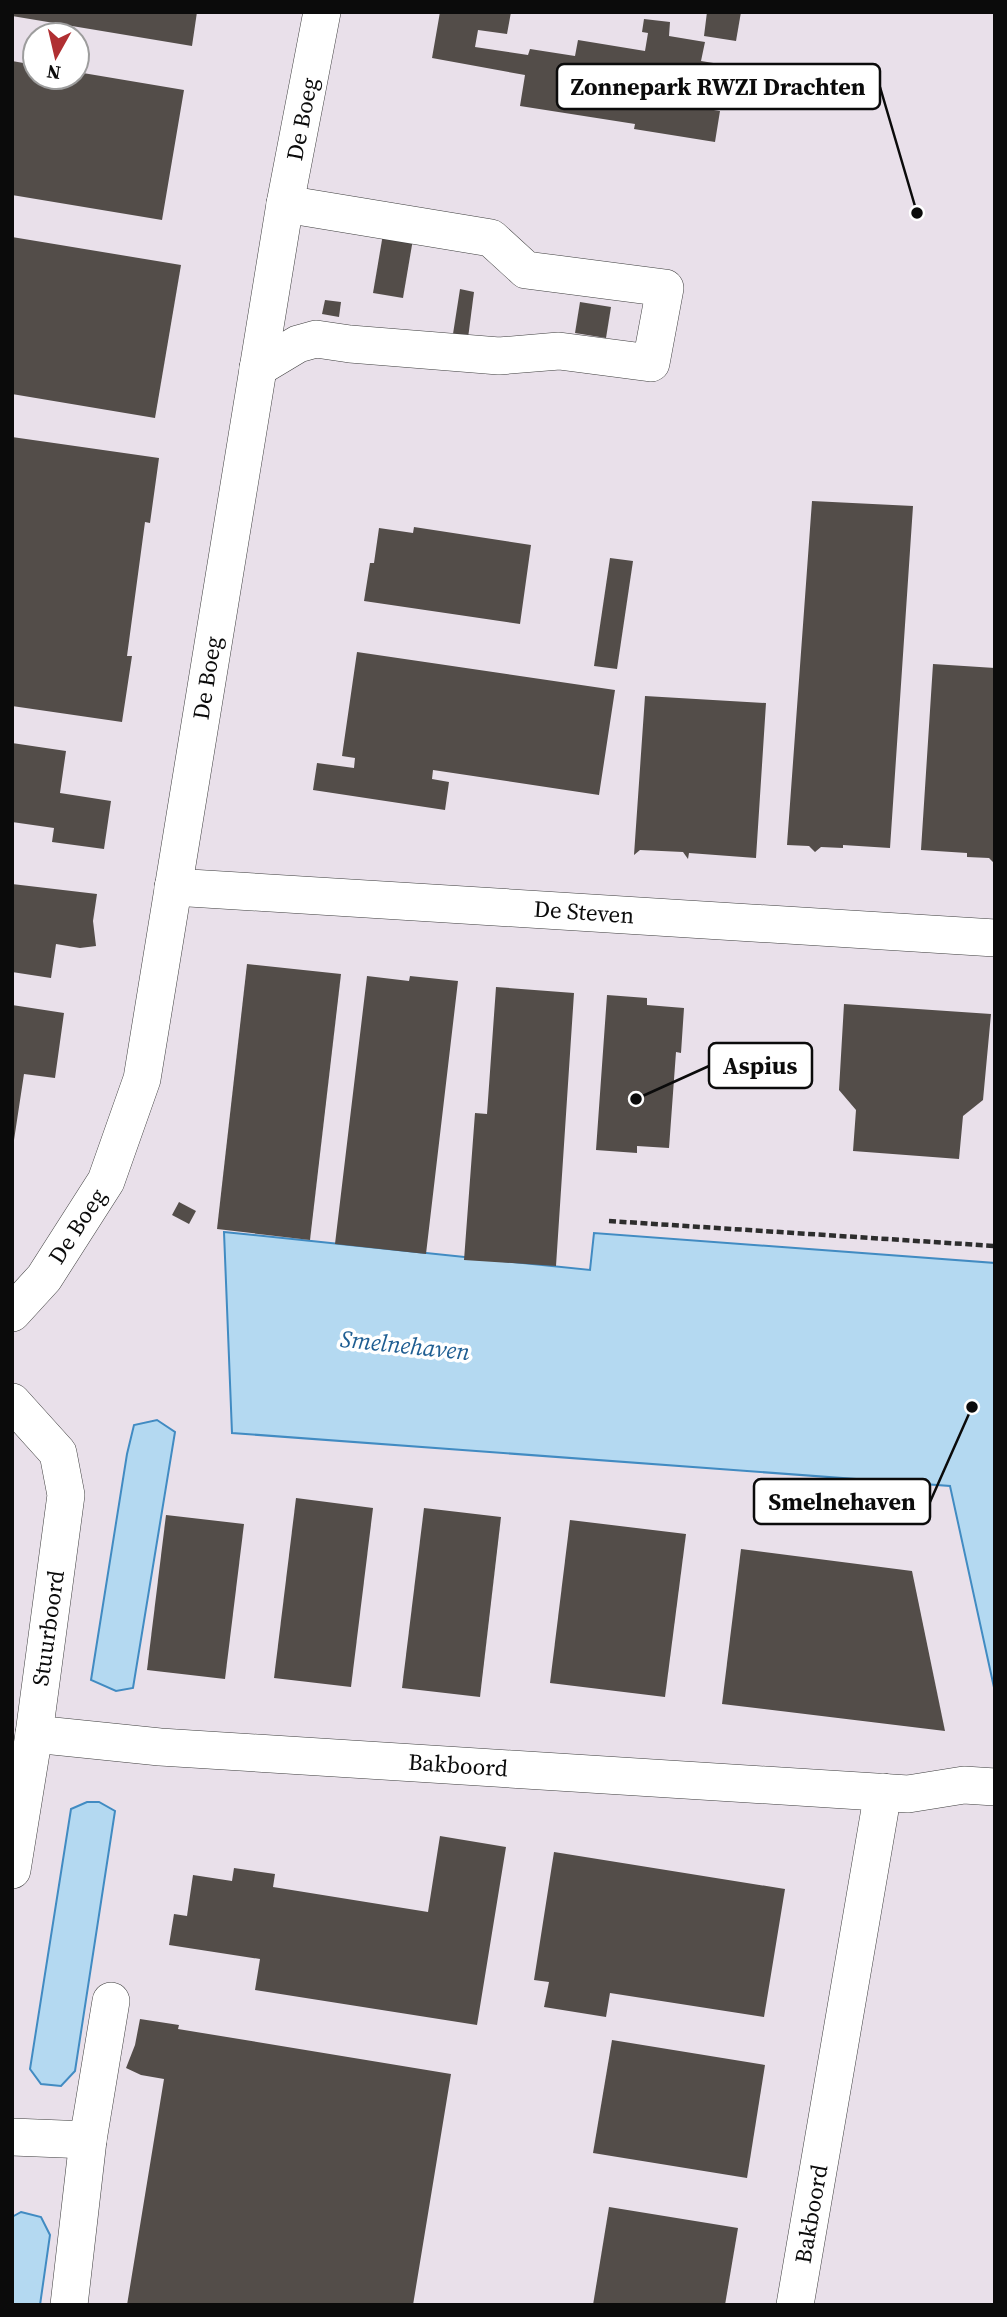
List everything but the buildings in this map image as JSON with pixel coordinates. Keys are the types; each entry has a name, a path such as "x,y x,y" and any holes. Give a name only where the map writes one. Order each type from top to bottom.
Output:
{"street":[{"name":"De Boeg","path":"12,1313 44,1278 106,1181 142,1079 285,204 323,12"},
{"path":"258,368 298,344 316,340 499,356 559,351 651,363 665,288 526,270 491,238 285,204"},
{"name":"De Steven","path":"173,887 995,938"},
{"name":"Stuurboord","path":"12,1402 58,1453 66,1494 34,1734 12,1870"},
{"name":"Bakboord","path":"34,1734 160,1747 908,1794 964,1785 995,1787"},
{"name":"Bakboord","path":"795,2305 883,1792"},
{"path":"69,2305 88,2140 111,2001"},
{"path":"12,2137 88,2140"}],"path":[{"path":"609,1221 995,1246"}],"shaded area":[{"path":"12,12 995,12 995,2305 12,2305"}],"water":[{"path":"224,1232 590,1270 594,1233 995,1263 995,1692 950,1486 232,1433"},
{"path":"157,1420 175,1432 133,1688 116,1691 91,1680 134,1425"},
{"path":"87,1802 99,1802 115,1811 75,2071 61,2086 41,2084 30,2069 71,1809"},
{"path":"21,2212 41,2217 50,2235 40,2305 12,2305 12,2217"}],"place":[{"name":"Zonnepark RWZI Drachten","path":"917,213"},
{"name":"Aspius","path":"636,1099"},
{"name":"Smelnehaven","path":"972,1407"}]}
